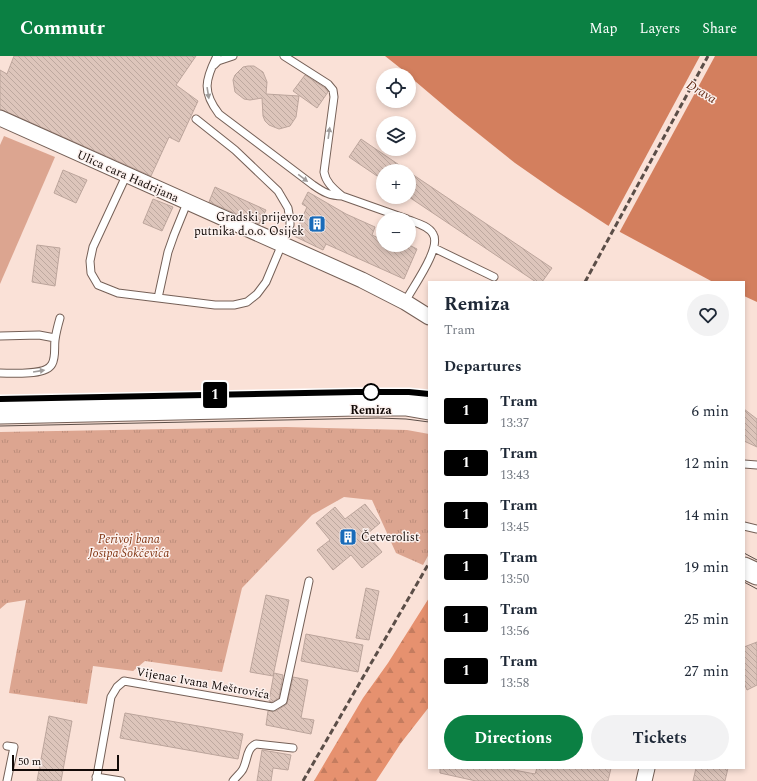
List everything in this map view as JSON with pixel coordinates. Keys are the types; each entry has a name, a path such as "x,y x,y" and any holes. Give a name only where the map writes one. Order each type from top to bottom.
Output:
{"main road":[{"path":"0,413 357,405 406,405 428,409"},
{"path":"745,568 757,574"}],"street":[{"name":"Ulica cara Hadrijana","path":"0,118 126,176 362,280 426,314"},
{"path":"644,781 647,769"}],"lane":[{"path":"217,56 207,82 207,94 211,104 218,114 324,193 334,196 342,196 388,212"},
{"path":"212,66 218,61 233,56"},
{"path":"284,56 328,84 333,90 334,97 324,172 325,179 330,186 342,196"},
{"path":"126,176 93,247 90,261 91,272 98,285 118,293 215,305 234,305 247,302 257,294 266,282 290,225 288,208 278,190 235,150 196,119"},
{"path":"158,298 168,252 187,203"},
{"path":"405,302 434,248 436,240 433,233 426,227 416,223"},
{"path":"434,248 494,277"},
{"path":"0,373 27,373 49,369 53,362 55,338 60,318"},
{"path":"0,336 39,335 55,338"},
{"path":"745,464 757,465"},
{"path":"745,526 757,529"},
{"name":"Vijenac Ivana Meštrovića","path":"96,779 111,697 117,687 124,681 273,707 283,701 309,581"},
{"path":"233,781 243,770 249,750 252,746 256,744 293,748"},
{"path":"7,746 14,747 8,781"},
{"path":"96,779 121,781"}],"green space":[{"path":"4,136 55,157 0,284 0,145"},
{"name":"Perivoj bana Josipa Šokčevića","path":"286,427 407,430 428,434 428,556 423,565 396,553 372,500 344,497 312,515 242,588 222,672 145,661 133,671 93,666 87,704 9,693 26,600 7,603 0,609 0,432"},
{"path":"428,600 428,708 401,743 376,781 314,781 363,698 388,663"}],"water":[{"name":"Drava","path":"385,56 757,56 757,302 745,296 745,281 711,281 607,225 515,163 416,82 416,68 400,68"}],"pier":[{"path":"700,56 715,56 619,233 608,227"}],"building":[{"path":"14,56 196,56 176,85 198,101 179,142 169,137 151,176 0,109 0,70 7,74"},
{"path":"254,66 263,72 267,82 266,94 299,96 296,117 290,126 279,129 269,125 263,116 262,98 250,100 244,99 235,92 233,80 235,75 243,67"},
{"path":"305,75 325,88 328,92 317,108 293,91"},
{"path":"361,139 376,149 376,156 386,156 398,164 376,164 376,175 349,157"},
{"path":"63,170 87,180 76,203 54,193"},
{"path":"416,177 552,268 543,281 535,281 416,202"},
{"path":"215,187 266,210 259,224 209,202"},
{"path":"308,192 346,214 375,227 372,235 376,237 376,252 416,252 404,279 326,244 323,250 294,236 307,207 302,204"},
{"path":"153,199 173,207 162,231 143,223"},
{"path":"37,245 60,248 55,286 32,282"},
{"path":"745,410 757,419 757,447 745,441"},
{"name":"Četverolist","path":"365,504 380,523 367,534 382,552 362,568 351,555 333,570 317,550 330,540 316,523 335,507 345,519"},
{"path":"366,588 379,591 369,640 356,638"},
{"path":"266,595 289,600 273,676 250,672"},
{"path":"306,634 363,645 358,672 301,661"},
{"path":"757,642 757,685 747,690 745,685 745,647"},
{"path":"274,673 283,675 279,698 272,702 269,701"},
{"path":"293,677 308,680 301,718 314,720 311,734 266,725 268,711 276,711 287,704"},
{"path":"125,713 243,734 238,759 120,738"},
{"path":"49,716 72,721 61,781 37,781"},
{"path":"262,750 291,755 288,770 273,768 271,781 257,781"},
{"path":"440,769 514,769 535,774 537,769 611,769 608,781 476,781 440,773"},
{"path":"696,769 728,769 725,781 693,781"}],"tram line":[{"name":"1","path":"0,399 388,391 428,394"},
{"path":"0,399 356,392 409,392 428,394"},
{"path":"0,426 378,418 428,422"},
{"path":"745,554 757,560"},
{"path":"745,583 757,589"}],"railway":[{"path":"586,281 708,56"},
{"path":"303,781 428,565"}],"place":[{"name":"Gradski prijevoz putnika d.o.o. Osijek","path":"317,224"},
{"name":"Remiza","path":"371,392"},
{"name":"Četverolist","path":"348,537"}]}
